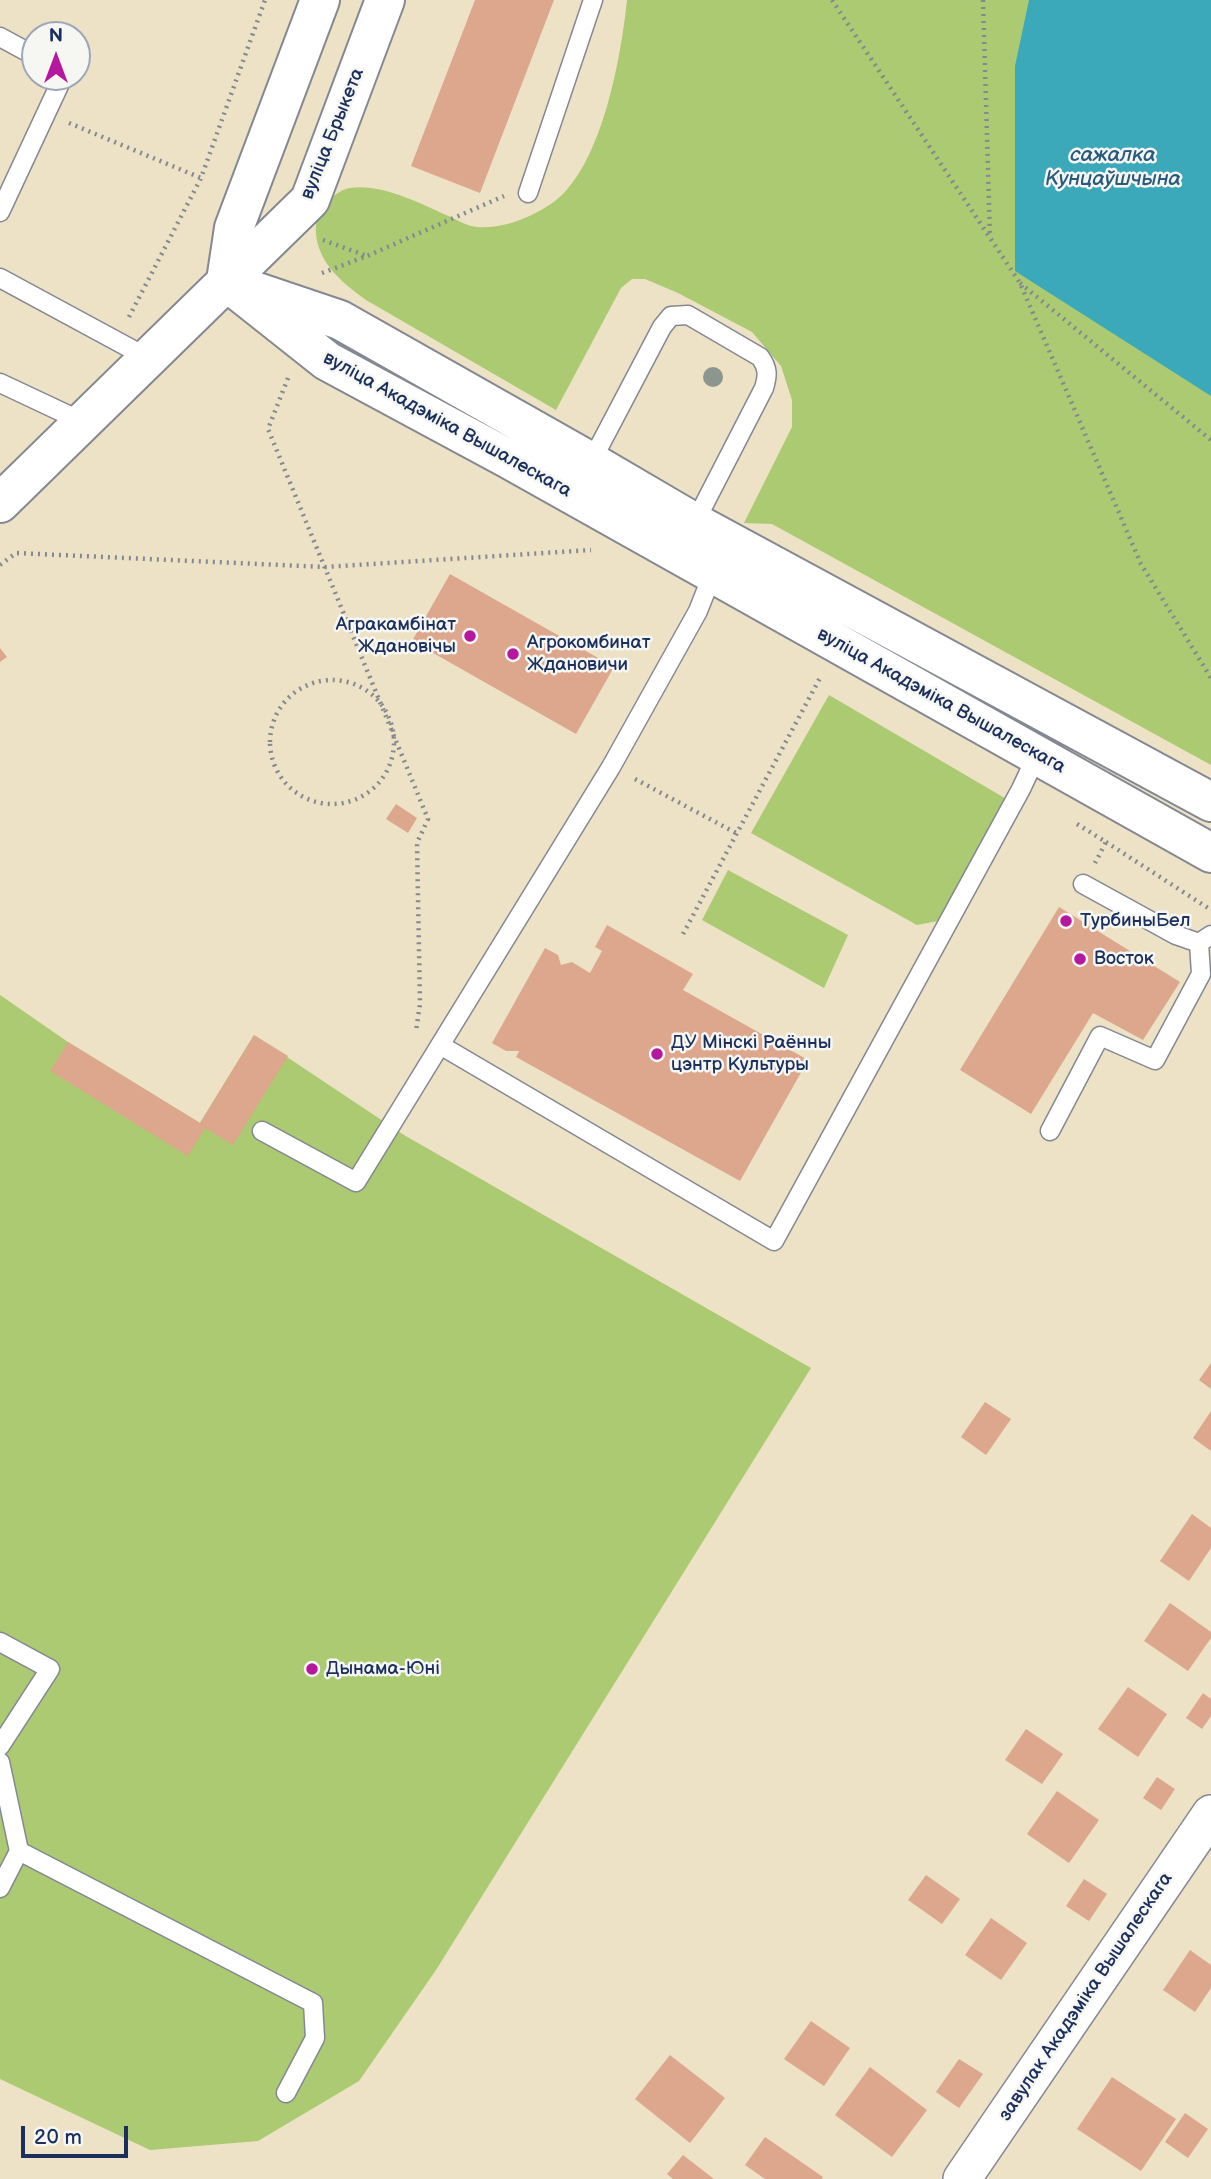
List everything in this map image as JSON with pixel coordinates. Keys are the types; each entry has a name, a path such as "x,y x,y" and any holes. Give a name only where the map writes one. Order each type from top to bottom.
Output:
{"street":[{"path":"226,282 234,228 320,0"},
{"name":"вуліца Брыкета","path":"0,503 83,422 132,350 226,282 310,200 385,0"},
{"name":"вуліца Акадэміка Вышалескага","path":"226,282 340,320 591,462 687,538 713,573 1211,853"},
{"name":"вуліца Акадэміка Вышалескага","path":"226,282 327,361 572,495 687,538 1211,802"},
{"name":"завулак Акадэміка Вышалескага","path":"962,2179 1211,1814"}],"lane":[{"path":"519,193 593,0"},
{"path":"0,37 21,48"},
{"path":"0,212 56,91"},
{"path":"0,278 132,350"},
{"path":"572,495 662,327 671,316 688,315 760,356 767,367 767,377 764,388 687,538"},
{"path":"0,383 83,422"},
{"path":"262,1131 356,1182 611,766 698,611 713,573"},
{"path":"440,1045 774,1241 1021,789 1037,755"},
{"path":"1050,1131 1100,1036 1155,1060 1201,974 1205,939 1176,935 1083,884"},
{"path":"0,1642 50,1669 0,1746"},
{"path":"0,1762 19,1851 0,1888"},
{"path":"19,1851 313,2003 315,2038 286,2093"}],"path":[{"path":"132,350 201,177 265,0"},
{"path":"832,0 1020,283 1141,564 1211,678"},
{"path":"983,0 990,238"},
{"path":"46,113 201,177"},
{"path":"321,274 519,193"},
{"path":"320,239 367,256"},
{"path":"1020,283 1211,440"},
{"path":"288,377 268,429 428,819 418,843 420,1004 414,1042"},
{"path":"0,565 16,553 325,567 591,550"},
{"path":"683,934 822,677 810,671"},
{"path":"381,704 366,690 341,680 316,681 305,686 285,701 273,722 270,747 276,771 292,790 304,798 332,805 346,803 366,794 382,779 390,767 395,738"},
{"path":"611,766 736,833"},
{"path":"1074,822 1211,910"},
{"path":"1083,884 1106,842"}],"green space":[{"path":"627,0 1211,0 1211,765 772,524 744,523 792,427 792,400 781,366 752,332 678,293 645,279 632,279 621,288 556,410 366,300 330,268 319,248 316,222 327,202 347,189 362,187 387,191 478,227 500,226 521,220 563,194 577,176 600,129 615,75"},
{"path":"829,695 1020,807 954,918 917,925 751,833"},
{"path":"728,870 848,935 824,988 702,920"},
{"name":"Дынама-Юні","path":"0,995 68,1042 200,1123 254,1035 404,1135 811,1368 436,1970 359,2081 258,2141 150,2150 0,2079"}],"water":[{"name":"сажалка Кунцаўшчына","path":"1029,0 1211,0 1211,396 1015,271 1015,66"}],"building":[{"path":"475,0 554,0 480,193 411,166"},
{"name":"Агрокомбинат Ждановичи","path":"450,574 614,667 576,734 412,641"},
{"path":"0,648 7,657 0,662"},
{"path":"396,804 417,818 408,833 386,819"},
{"path":"1059,907 1180,982 1143,1040 1093,1013 1031,1114 960,1070"},
{"name":"ДУ Мінскі Раённы цэнтр Культуры","path":"607,925 693,974 683,990 808,1060 740,1181 516,1057 519,1051 506,1051 492,1043 545,948 558,955 561,965 572,962 590,973 602,951 595,947"},
{"path":"254,1035 288,1056 233,1145 205,1128 188,1156 50,1071 68,1042 200,1123"},
{"path":"1211,1363 1211,1389 1199,1380"},
{"path":"985,1402 1011,1419 986,1455 961,1437"},
{"path":"1211,1411 1211,1451 1193,1438"},
{"path":"1192,1514 1211,1528 1211,1548 1189,1581 1160,1561"},
{"path":"1170,1603 1211,1632 1211,1638 1188,1671 1144,1641"},
{"path":"1128,1687 1167,1714 1138,1757 1098,1729"},
{"path":"1203,1693 1211,1699 1211,1716 1202,1729 1186,1718"},
{"path":"1026,1729 1063,1754 1042,1784 1005,1760"},
{"path":"1157,1777 1175,1789 1161,1810 1143,1798"},
{"path":"1057,1791 1099,1820 1069,1863 1027,1834"},
{"path":"926,1875 960,1899 942,1924 908,1900"},
{"path":"1084,1879 1107,1894 1089,1921 1066,1906"},
{"path":"991,1918 1027,1943 1001,1980 965,1955"},
{"path":"1190,1950 1211,1965 1211,1988 1195,2012 1163,1990"},
{"path":"811,2021 850,2048 824,2086 784,2059"},
{"path":"670,2055 725,2098 690,2143 635,2099"},
{"path":"959,2059 983,2074 959,2108 936,2092"},
{"path":"870,2067 927,2110 892,2157 835,2115"},
{"path":"1112,2077 1176,2119 1141,2171 1077,2129"},
{"path":"1185,2113 1208,2129 1188,2158 1165,2142"},
{"path":"765,2137 823,2177 822,2179 765,2179 745,2165"},
{"path":"683,2155 714,2179 673,2179 667,2174"}],"place":[{"name":"Агракамбінат Ждановічы","path":"470,636"},
{"name":"Агрокомбинат Ждановичи","path":"513,654"},
{"name":"ТурбиныБел","path":"1066,921"},
{"name":"Восток","path":"1080,959"},
{"name":"ДУ Мінскі Раённы цэнтр Культуры","path":"657,1054"},
{"name":"Дынама-Юні","path":"312,1669"}]}
